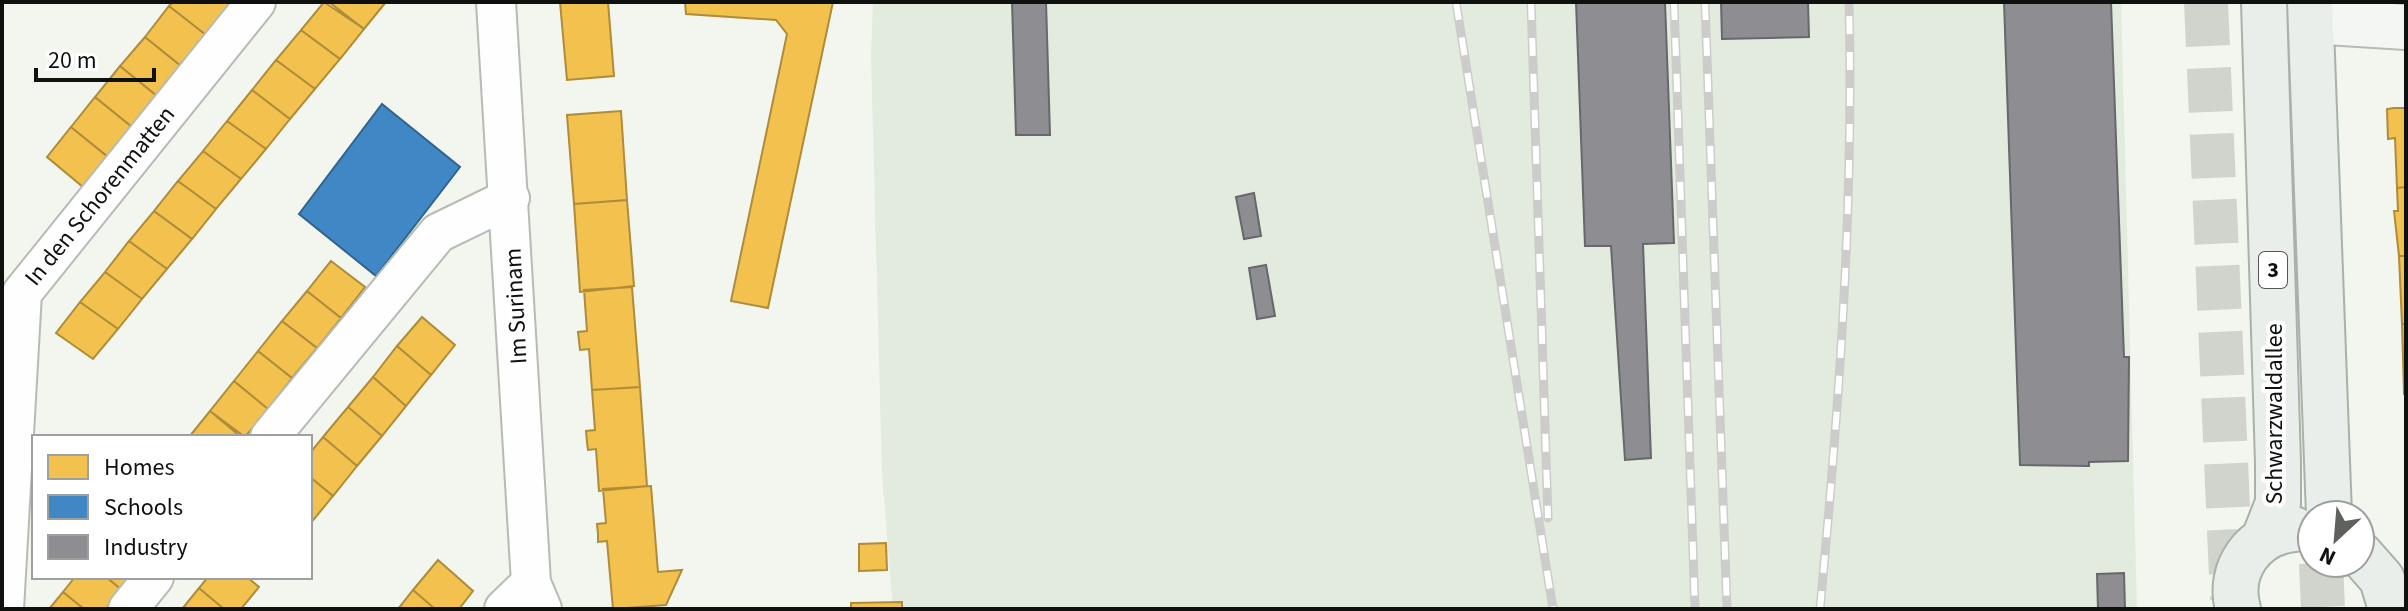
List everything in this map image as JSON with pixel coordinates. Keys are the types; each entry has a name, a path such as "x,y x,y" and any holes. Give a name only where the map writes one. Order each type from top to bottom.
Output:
{"main road":[{"name":"Schwarzwaldallee","path":"2264,2 2278,463 2278,503 2265,536"},
{"name":"Schwarzwaldallee","path":"2311,11 2328,499"},
{"path":"2265,536 2296,529"},
{"name":"3","path":"2238,609 2236,583 2241,565 2251,549 2265,536"}],"street":[{"name":"In den Schorenmatten","path":"4,609 22,293 256,2"},
{"name":"Im Surinam","path":"496,2 536,596"},
{"path":"2311,11 2406,27"},
{"path":"272,435 438,233 510,198"},
{"path":"128,609 152,579"},
{"path":"504,609 536,596"}],"shaded area":[{"path":"873,2 2121,2 2137,609 893,609 882,473 871,56"}],"building: Homes":[{"path":"173,2 226,2 230,5 206,35 169,6"},
{"path":"324,2 364,29 340,59 301,30"},
{"path":"329,2 386,2 364,29"},
{"path":"560,2 608,2 614,76 567,80"},
{"path":"685,2 833,2 768,308 731,301 787,34 776,20 686,14"},
{"path":"169,6 206,35 181,66 145,37"},
{"path":"301,30 340,59 315,89 276,60"},
{"path":"145,37 181,66 157,96 120,66"},
{"path":"276,60 315,89 290,119 252,90"},
{"path":"120,66 157,96 132,127 95,97"},
{"path":"252,90 290,119 266,149 227,121"},
{"path":"95,97 132,127 108,157 71,127"},
{"path":"2406,108 2406,187 2397,188 2395,138 2388,139 2387,109"},
{"path":"621,111 627,200 574,204 567,115"},
{"path":"227,121 266,149 241,179 203,151"},
{"path":"71,127 108,157 83,187 47,157"},
{"path":"203,151 241,179 216,209 178,181"},
{"path":"178,181 216,209 192,239 154,211"},
{"path":"2406,187 2406,256 2399,256 2394,211 2398,211 2397,188"},
{"path":"627,200 634,286 580,292 574,204"},
{"path":"154,211 192,239 167,269 129,241"},
{"path":"129,241 167,269 142,299 105,272"},
{"path":"2399,256 2406,256 2406,324 2402,324"},
{"path":"331,261 365,287 341,318 307,291"},
{"path":"105,272 142,299 118,329 80,302"},
{"path":"632,287 640,387 592,390 589,349 580,350 578,332 587,331 584,290"},
{"path":"307,291 341,318 317,348 282,321"},
{"path":"80,302 118,329 93,359 56,333"},
{"path":"422,317 455,345 431,375 397,346"},
{"path":"282,321 317,348 292,378 258,351"},
{"path":"2402,324 2406,324 2406,394 2404,394"},
{"path":"397,346 431,375 406,406 373,377"},
{"path":"258,351 292,378 268,409 234,381"},
{"path":"373,377 406,406 382,436 348,407"},
{"path":"234,381 268,409 247,435 210,411"},
{"path":"640,387 647,486 599,491 596,449 588,450 586,431 595,430 592,390"},
{"path":"348,407 382,436 357,466 323,437"},
{"path":"210,411 239,435 191,435"},
{"path":"323,437 357,466 333,496 312,479 312,451"},
{"path":"312,479 333,496 312,522"},
{"path":"651,486 658,572 682,570 666,605 613,609 607,541 598,542 597,524 606,523 603,489"},
{"path":"886,543 887,570 859,571 859,544"},
{"path":"438,560 473,591 459,609 435,609 413,590"},
{"path":"73,579 108,579 122,590 106,609 84,609 63,592"},
{"path":"108,579 130,579 122,590"},
{"path":"206,579 249,579 259,587 241,609 224,609 199,588"},
{"path":"199,588 224,609 182,609"},
{"path":"413,590 435,609 398,609"},
{"path":"63,592 84,609 49,609"},
{"path":"902,602 902,609 851,609 851,603"}],"building: Schools":[{"path":"382,104 460,167 376,276 299,214"}],"building: Industry":[{"path":"1012,2 1046,2 1050,135 1016,135"},
{"path":"1576,2 1665,2 1674,243 1643,244 1651,458 1625,460 1611,246 1585,246"},
{"path":"1721,2 1808,2 1809,37 1722,39"},
{"path":"2004,2 2111,2 2124,357 2129,357 2128,461 2089,462 2089,466 2020,465"},
{"path":"1254,193 1261,236 1244,239 1236,197"},
{"path":"1266,265 1275,316 1257,319 1249,268"},
{"path":"2124,573 2125,609 2098,609 2097,574"}],"tunnel":[{"path":"2206,2 2232,599"},
{"path":"2322,579 2323,609"}],"railway":[{"path":"1456,2 1553,609"},
{"path":"1531,2 1548,518"},
{"path":"1674,2 1695,609"},
{"path":"1705,2 1727,609"},
{"path":"1820,609 1844,306 1849,154 1849,2"}]}
